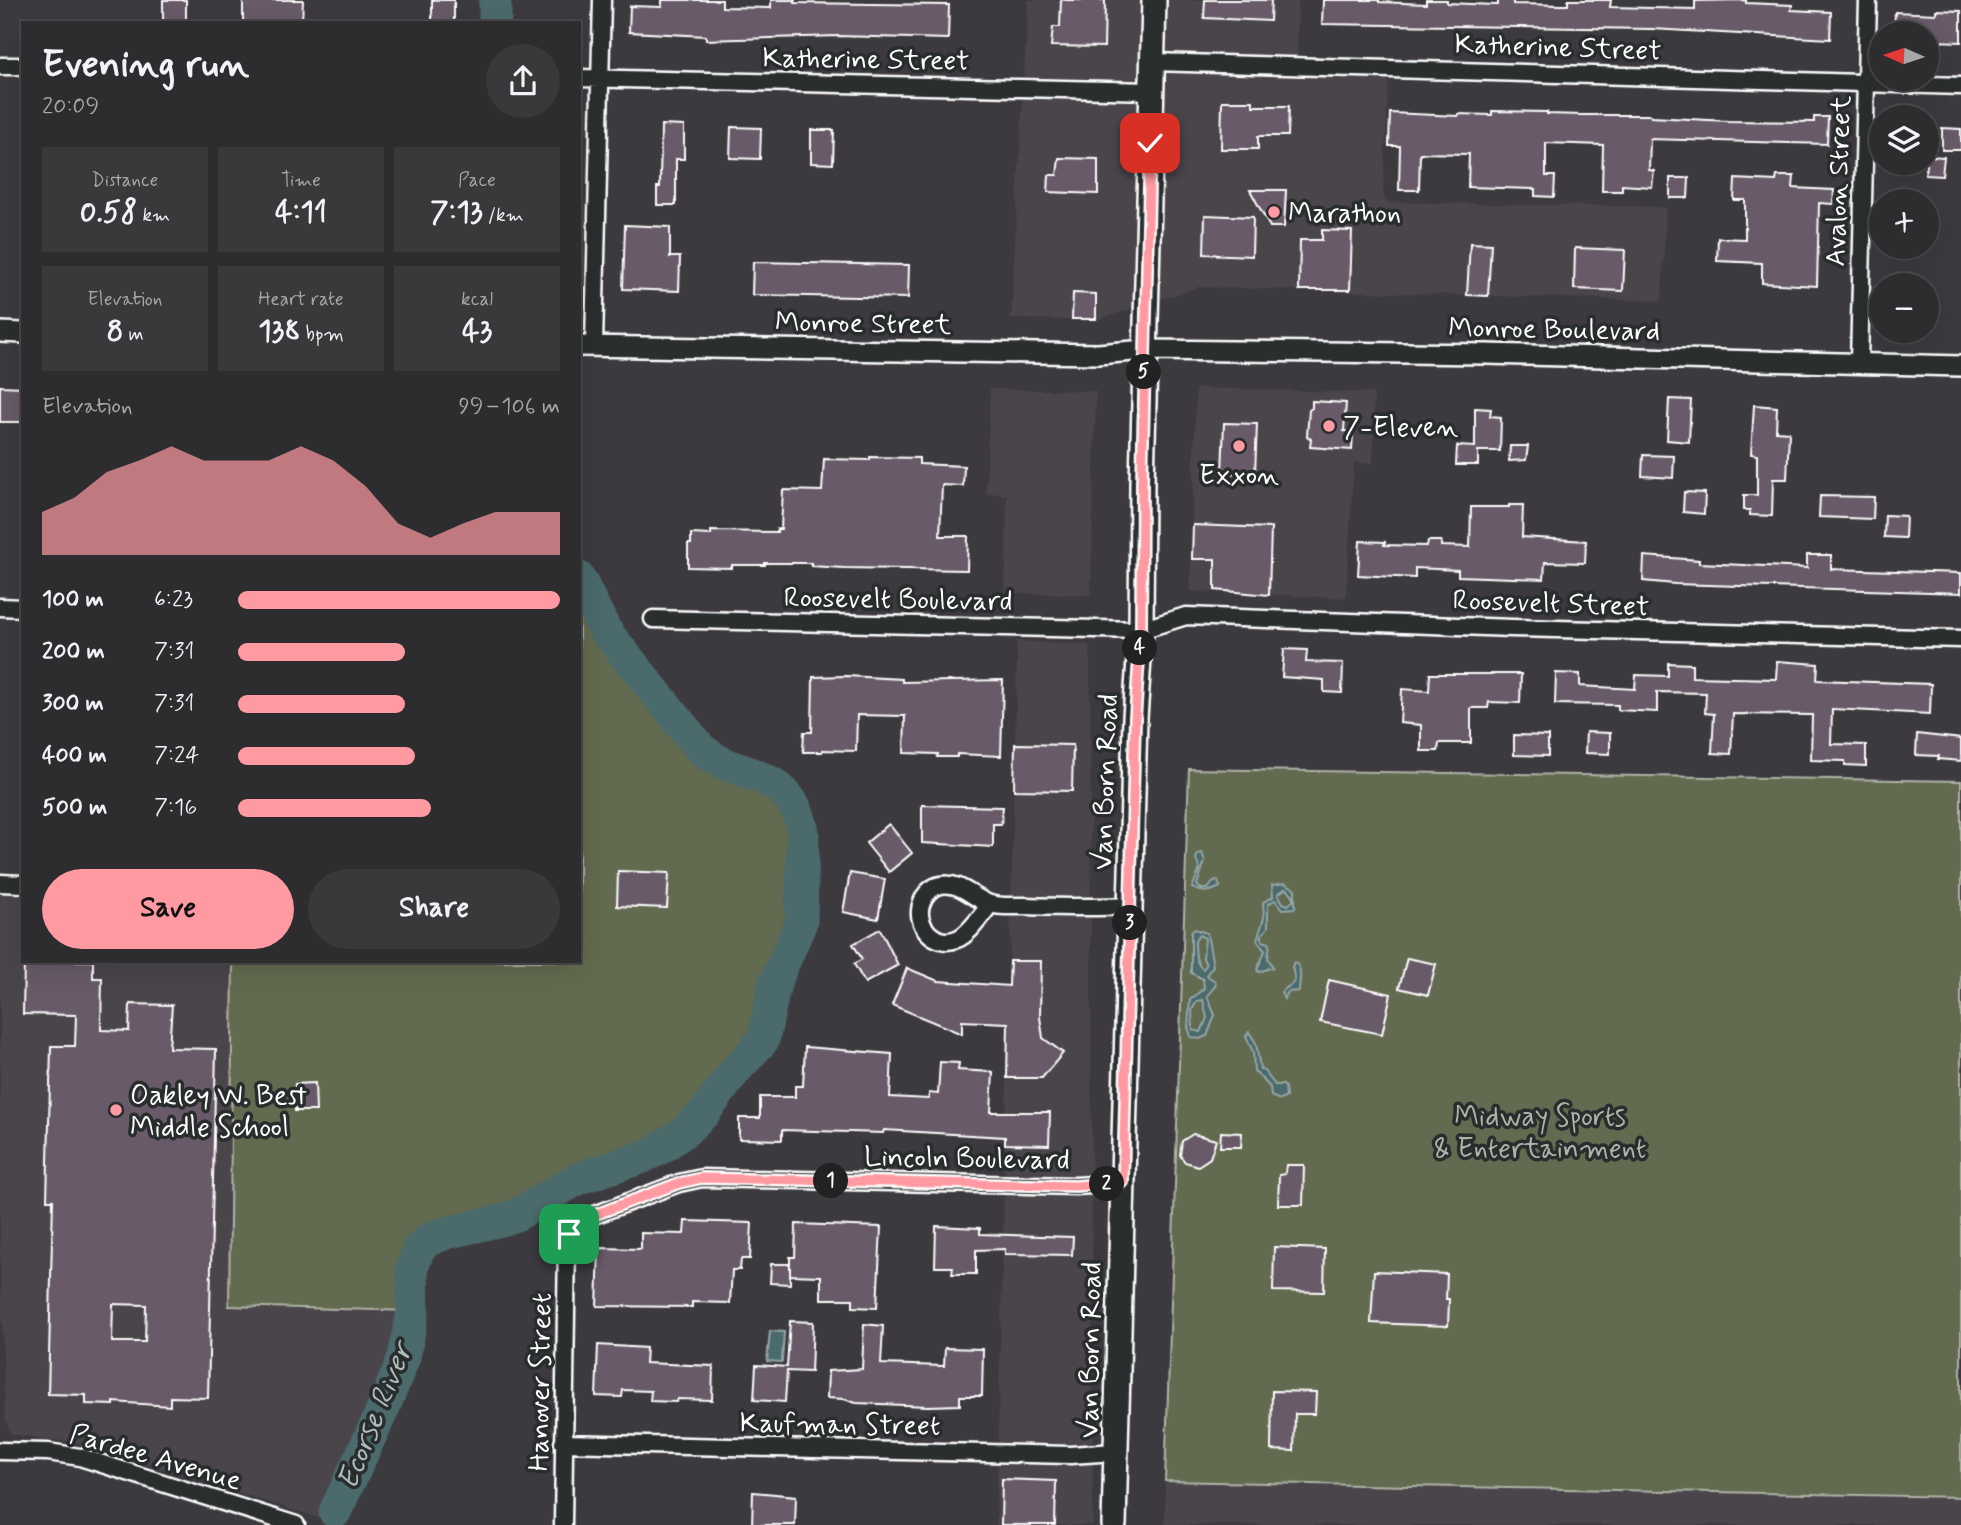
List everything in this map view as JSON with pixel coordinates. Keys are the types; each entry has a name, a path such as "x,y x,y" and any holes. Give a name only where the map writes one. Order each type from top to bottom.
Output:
{"main road":[{"name":"Van Born Road","path":"1114,1525 1135,718 1141,629 1154,0"}],"street":[{"path":"587,346 602,0"},
{"name":"Avalon Street","path":"1859,363 1868,0"},
{"name":"Katherine Street","path":"1153,62 1961,86"},
{"path":"0,66 21,66"},
{"name":"Katherine Street","path":"581,78 1152,91"},
{"path":"0,332 21,332"},
{"name":"Monroe Street","path":"587,346 1098,354 1145,350"},
{"name":"Monroe Boulevard","path":"1145,350 1486,354 1961,366"},
{"path":"0,607 21,608"},
{"name":"Roosevelt Street","path":"1141,629 1186,616 1539,629 1961,639"},
{"name":"Roosevelt Boulevard","path":"653,619 1141,629"},
{"path":"0,883 21,884"},
{"path":"990,905 1083,908 1130,906"},
{"name":"Lincoln Boulevard","path":"567,1240 572,1227 581,1220 679,1183 702,1178 1076,1186 1123,1182"},
{"name":"Hanover Street","path":"563,1525 567,1240"},
{"name":"Kaufman Street","path":"563,1443 1070,1455 1116,1452"},
{"name":"Pardee Avenue","path":"0,1451 48,1452 80,1457 296,1525"}],"shaded area":[{"path":"1028,0 1298,0 1297,65 1389,67 1383,193 1386,202 1666,207 1662,301 1199,287 1097,320 1011,319"},
{"path":"1196,388 1374,393 1373,463 1354,463 1346,598 1190,591"},
{"path":"990,389 1096,391 1091,595 1005,593 1007,495 986,493"},
{"path":"1016,641 1088,645 1090,648 1093,1525 996,1525"},
{"name":"Oakley W. Best Middle School","path":"0,893 21,893 21,963 233,963 229,1306 413,1311 409,1340 393,1386 325,1520 84,1444 11,1434 5,1419 0,1259"},
{"path":"1165,1481 1961,1497 1961,1525 1165,1525"}],"green space":[{"path":"581,582 605,630 701,749 716,759 775,785 797,811 803,832 801,922 782,962 767,1011 763,1040 735,1071 704,1113 661,1148 643,1157 579,1178 518,1214 428,1240 419,1248 412,1268 413,1311 229,1306 233,963 581,963"},
{"name":"Midway Sports & Entertainment","path":"1189,769 1961,781 1961,1497 1165,1481"}],"water":[{"path":"1202,853 1205,861 1197,885 1201,889 1208,889 1214,881 1218,881 1220,887 1209,891 1192,888 1200,869 1196,859 1198,854"},
{"path":"1285,883 1295,889 1295,908 1282,909 1275,900 1268,904 1268,927 1262,935 1262,941 1270,943 1268,958 1273,967 1259,972 1257,970 1265,951 1257,940 1264,918 1263,902 1273,897 1272,885","holes":["1286,888 1293,895 1293,901 1288,905 1283,903 1278,894"]},
{"path":"1194,929 1207,933 1213,966 1206,975 1215,981 1216,985 1207,996 1215,1015 1207,1036 1199,1039 1191,1037 1188,1027 1190,1000 1204,988 1203,979 1191,973 1191,932","holes":["1199,935 1205,938 1203,958 1206,965 1203,969 1198,964 1195,953 1195,941","1203,1000 1207,1018 1201,1032 1193,1030 1192,1010 1197,1001"]},
{"path":"1294,962 1300,971 1299,991 1288,992 1284,999 1281,992 1294,980"},
{"path":"1249,1032 1256,1043 1260,1069 1275,1085 1285,1087 1286,1097 1280,1100 1271,1096 1270,1087 1254,1071 1253,1052 1246,1036"},
{"path":"770,1331 784,1332 782,1362 767,1361"}],"building":[{"path":"163,0 186,0 186,21 163,21"},
{"path":"243,0 303,0 302,21 243,21"},
{"path":"432,0 454,0 454,21 432,21"},
{"path":"662,0 722,0 722,7 771,8 771,0 795,0 795,3 949,5 948,39 838,36 706,40 706,36 629,32 630,6 662,7"},
{"path":"1061,0 1105,0 1104,47 1051,46 1053,27 1060,27"},
{"path":"1205,0 1271,0 1270,21 1204,18"},
{"path":"1323,0 1379,0 1426,4 1426,0 1447,0 1447,3 1498,5 1498,0 1513,0 1513,4 1568,5 1568,0 1611,0 1610,7 1695,9 1695,1 1746,0 1746,3 1792,5 1791,10 1831,12 1830,39 1652,29 1322,24"},
{"path":"1936,10 1961,11 1961,42 1939,41 1939,21 1895,21 1895,12 1936,14"},
{"path":"1222,101 1253,101 1253,106 1289,106 1288,136 1258,136 1258,149 1221,149"},
{"path":"1492,111 1651,115 1728,121 1814,122 1814,117 1828,117 1827,144 1650,139 1649,170 1654,171 1652,187 1622,185 1622,191 1602,191 1603,145 1546,143 1546,176 1555,176 1554,197 1535,196 1535,189 1468,187 1469,154 1420,153 1419,190 1399,190 1400,146 1389,146 1390,113 1458,116 1492,115"},
{"path":"661,125 684,126 684,159 676,159 676,205 657,205"},
{"path":"731,127 761,128 760,159 730,158"},
{"path":"1942,128 1961,129 1961,150 1942,150"},
{"path":"811,130 834,130 833,164 811,163"},
{"path":"1939,157 1944,157 1942,176 1925,175 1939,175"},
{"path":"1059,158 1098,159 1098,194 1048,192 1049,175 1057,175"},
{"path":"1777,176 1794,176 1793,188 1834,190 1833,204 1819,203 1817,286 1762,283 1762,263 1717,261 1718,238 1745,239 1745,200 1734,200 1735,179 1776,181"},
{"path":"1670,178 1689,178 1688,198 1670,198"},
{"name":"Marathon","path":"1250,190 1286,190 1284,227 1270,227"},
{"path":"1205,215 1253,217 1252,256 1204,254"},
{"path":"625,225 670,227 670,257 680,257 679,291 623,289"},
{"path":"1322,230 1352,231 1350,290 1299,290 1300,240 1322,240"},
{"path":"1470,243 1491,244 1488,296 1467,295"},
{"path":"1575,248 1625,250 1623,291 1574,289"},
{"path":"753,262 909,265 908,298 752,295"},
{"path":"1073,293 1096,294 1096,319 1072,319"},
{"path":"0,386 21,387 21,422 0,422"},
{"path":"1669,399 1691,400 1689,442 1667,440"},
{"path":"1312,401 1346,403 1344,431 1353,432 1352,450 1310,447 1311,439 1307,436"},
{"path":"1754,405 1777,407 1776,431 1789,432 1787,479 1773,479 1772,516 1750,515 1750,510 1744,510 1744,495 1757,495 1757,455 1751,454"},
{"path":"1475,408 1491,409 1490,416 1501,417 1500,451 1478,451 1478,465 1456,465 1457,446 1475,447"},
{"path":"1224,423 1257,424 1255,474 1222,473"},
{"path":"1510,446 1528,446 1526,460 1509,461"},
{"path":"1643,455 1674,456 1673,478 1642,476"},
{"path":"870,457 919,458 919,464 964,466 963,486 942,485 940,536 968,536 967,570 844,568 811,566 811,563 732,565 732,568 688,567 691,534 711,535 711,531 777,532 777,529 781,529 783,490 822,491 824,459 870,460"},
{"path":"1684,492 1705,493 1704,514 1683,512"},
{"path":"1820,496 1874,497 1873,519 1819,517"},
{"path":"1523,505 1522,537 1586,541 1585,563 1545,562 1544,579 1458,576 1458,570 1415,568 1415,578 1358,575 1360,541 1385,542 1384,545 1427,546 1428,541 1441,541 1441,546 1470,547 1471,507"},
{"path":"1885,515 1906,516 1905,538 1884,537"},
{"path":"1193,525 1271,528 1269,595 1215,590 1215,559 1192,559"},
{"path":"1807,555 1831,555 1831,569 1961,573 1961,593 1643,581 1644,556 1699,560 1699,563 1807,568"},
{"path":"1284,649 1307,650 1306,662 1343,663 1342,693 1324,692 1324,680 1282,677"},
{"path":"1777,661 1818,664 1817,680 1931,684 1930,714 1832,709 1831,744 1866,745 1866,766 1845,765 1845,761 1811,760 1812,715 1733,714 1731,754 1712,753 1714,714 1705,713 1706,693 1657,692 1657,712 1618,710 1618,705 1555,704 1556,673 1580,674 1580,686 1635,689 1636,675 1668,676 1668,663 1692,664 1692,677 1776,679"},
{"path":"1430,674 1521,674 1520,703 1489,702 1488,708 1471,708 1471,743 1439,743 1438,751 1421,751 1421,725 1400,723 1402,689 1429,691"},
{"path":"813,677 902,679 902,682 1003,680 1001,756 957,754 957,757 937,757 938,754 904,753 905,716 857,715 856,751 803,752 804,732 812,732"},
{"path":"1586,732 1610,733 1610,754 1585,753"},
{"path":"1917,734 1961,739 1961,761 1916,755"},
{"path":"1514,735 1548,736 1548,756 1514,755"},
{"path":"1015,744 1073,745 1072,791 1014,790"},
{"path":"922,805 1003,807 1001,824 993,824 993,847 922,843"},
{"path":"889,824 912,853 889,872 866,843"},
{"path":"618,871 669,873 667,908 617,906"},
{"path":"850,873 885,879 878,919 843,912"},
{"path":"880,929 898,965 865,983 854,964 862,959 853,944"},
{"path":"1407,958 1436,964 1428,995 1399,988"},
{"path":"1010,961 1041,961 1040,1017 1043,1038 1063,1053 1042,1078 1007,1078 1008,1023 962,1021 962,1034 892,1005 907,968 938,981 1009,986"},
{"path":"24,963 93,963 93,978 102,978 101,1030 129,1031 130,1004 172,1005 169,1048 216,1049 208,1398 170,1397 170,1406 114,1402 114,1405 86,1404 86,1395 48,1394 53,1200 47,1200 51,1046 75,1046 76,1015 23,1014","holes":["113,1304 146,1305 145,1342 112,1342"]},
{"path":"1329,980 1391,994 1382,1034 1320,1022"},
{"path":"805,1047 892,1054 890,1097 929,1099 929,1093 938,1094 940,1062 959,1063 958,1070 993,1072 991,1112 1050,1112 1049,1145 1005,1144 1005,1137 884,1130 883,1133 782,1130 782,1140 739,1139 739,1118 760,1118 760,1097 795,1097 795,1086 803,1086"},
{"path":"315,1083 316,1111 295,1111 295,1084"},
{"path":"1221,1132 1242,1133 1241,1147 1220,1147"},
{"path":"1193,1134 1216,1140 1210,1158 1198,1166 1185,1162 1180,1155 1182,1141"},
{"path":"1286,1165 1304,1165 1303,1205 1278,1205 1279,1175 1285,1174"},
{"path":"685,1221 752,1223 750,1259 741,1259 740,1270 732,1270 730,1303 692,1302 692,1307 597,1306 599,1248 641,1249 641,1233 684,1234"},
{"path":"796,1224 881,1227 877,1308 853,1307 853,1299 821,1299 821,1276 790,1275 790,1257 795,1257"},
{"path":"936,1226 980,1228 980,1234 1073,1237 1072,1255 1005,1254 1005,1249 976,1250 976,1274 952,1274 953,1267 935,1267"},
{"path":"1274,1247 1325,1249 1324,1292 1273,1291"},
{"path":"771,1264 790,1264 790,1284 770,1283"},
{"path":"1374,1271 1447,1274 1448,1326 1371,1323"},
{"path":"790,1321 813,1322 811,1372 787,1371 785,1402 754,1400 756,1365 787,1367"},
{"path":"864,1324 883,1326 881,1364 944,1366 945,1348 983,1349 982,1396 960,1396 960,1405 928,1406 856,1403 827,1398 828,1371 862,1369"},
{"path":"598,1345 646,1348 645,1363 713,1366 712,1400 650,1401 651,1391 623,1390 622,1397 596,1396"},
{"path":"1272,1391 1316,1392 1315,1414 1295,1414 1294,1451 1271,1450"},
{"path":"1002,1479 1056,1481 1055,1525 1001,1525"},
{"path":"753,1492 796,1496 795,1525 752,1525"}],"waterway":[{"name":"Ecorse River","path":"495,0 495,21"},
{"name":"Ecorse River","path":"335,1512 404,1357 413,1311 412,1268 419,1248 428,1240 446,1233 518,1214 579,1178 643,1157 685,1131 704,1113 735,1071 763,1040 775,983 801,922 803,832 797,811 775,785 716,759 701,749 605,630 581,582"}],"place":[{"name":"Marathon","path":"1274,212"},
{"name":"7-Eleven","path":"1329,426"},
{"name":"Exxon","path":"1239,446"},
{"name":"Oakley W. Best Middle School","path":"116,1110"}],"route":[{"path":"569,1234 572,1227 581,1220 679,1183 702,1178 1076,1186 1123,1182 1135,718 1141,629 1140,566 1150,143"}]}
